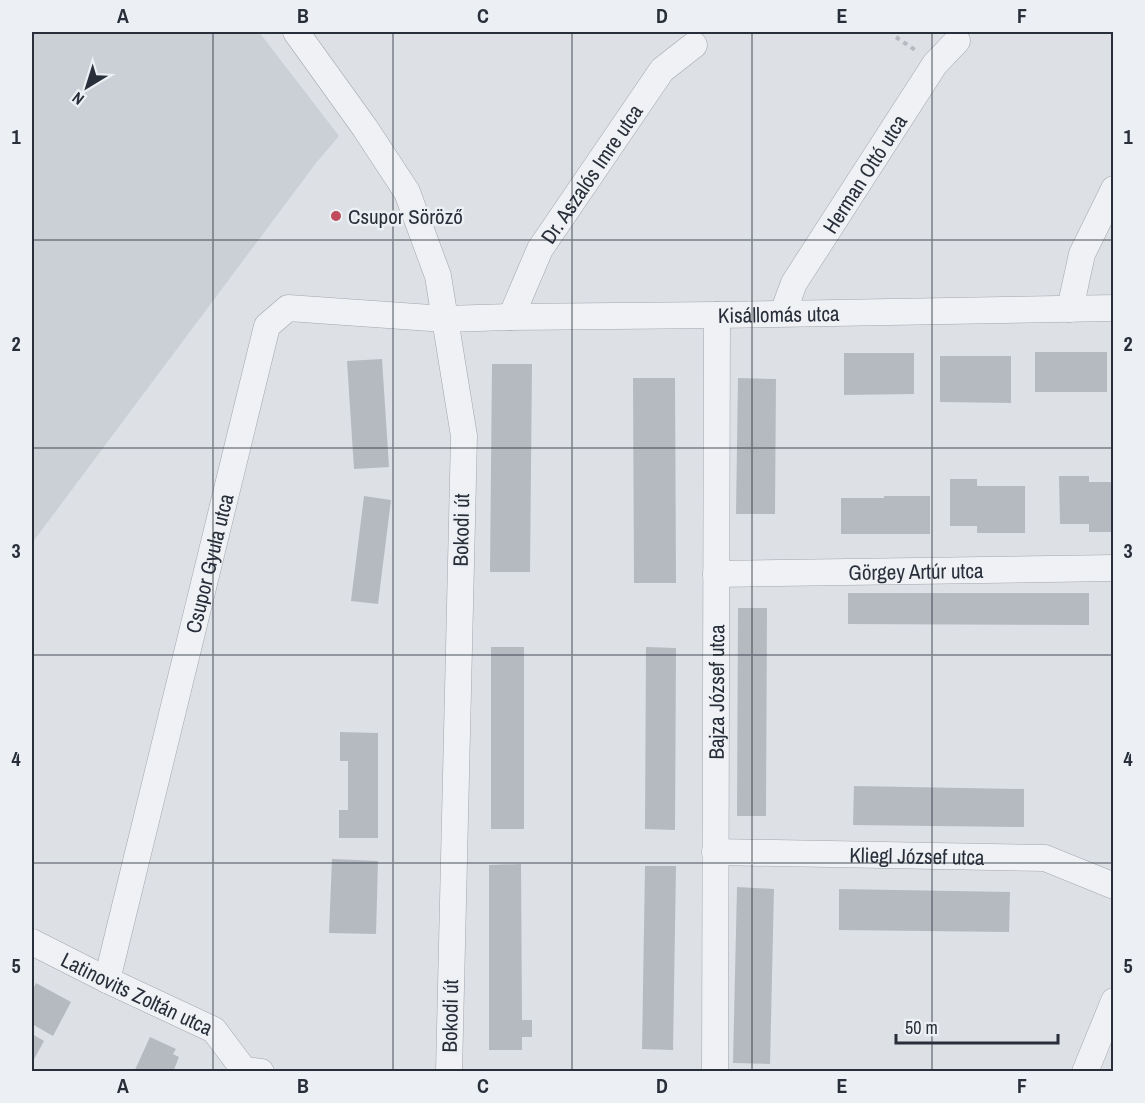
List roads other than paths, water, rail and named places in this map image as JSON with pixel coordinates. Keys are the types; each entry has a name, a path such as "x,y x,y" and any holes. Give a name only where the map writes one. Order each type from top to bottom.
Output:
{"street":[{"name":"Bokodi út","path":"296,32 365,128 407,192 438,276 464,436 449,1071"},
{"name":"Herman Ottó utca","path":"783,314 794,283 935,64 957,41"},
{"name":"Dr. Aszalós Imre utca","path":"511,317 540,249 662,70 694,45"},
{"path":"1070,309 1082,254 1113,189"},
{"name":"Csupor Gyula utca","path":"107,980 267,326 288,308 446,319"},
{"name":"Kisállomás utca","path":"446,319 1113,308"},
{"name":"Bajza József utca","path":"715,1071 717,315"},
{"name":"Görgey Artúr utca","path":"716,574 1113,568"},
{"name":"Kliegl József utca","path":"715,852 1045,858 1113,886"},
{"name":"Latinovits Zoltán utca","path":"32,942 214,1030 246,1071"},
{"path":"1085,1071 1113,1001"}],"place":[{"name":"Csupor Söröző","path":"336,216"}]}
